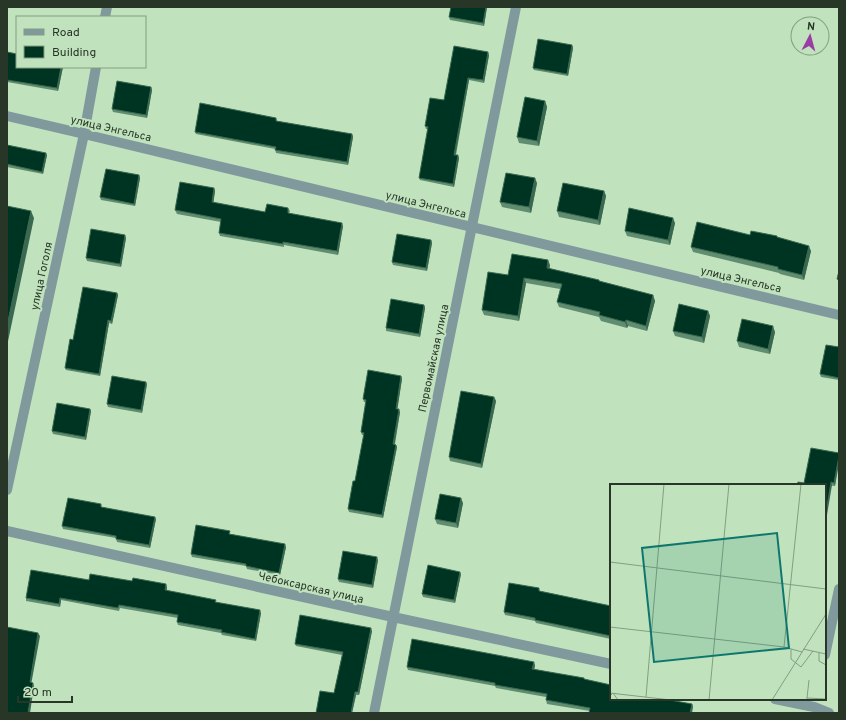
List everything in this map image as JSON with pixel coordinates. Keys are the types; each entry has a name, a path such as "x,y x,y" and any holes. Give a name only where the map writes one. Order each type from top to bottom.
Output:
{"street":[{"name":"Первомайская улица","path":"374,713 392,617 516,7"},
{"name":"улица Гоголя","path":"7,490 84,134 96,68"},
{"name":"улица Энгельса","path":"7,116 839,315"},
{"name":"Чебоксарская улица","path":"7,531 610,664"},
{"path":"826,650 839,589"},
{"path":"784,700 815,703 829,713"}],"building":[{"path":"451,7 486,7 483,23 449,17"},
{"path":"538,39 572,45 567,74 533,68"},
{"path":"454,46 488,52 483,80 468,78 454,155 458,155 453,184 419,178 428,127 425,126 430,98 444,100"},
{"path":"7,52 16,54 16,68 61,68 57,88 7,80"},
{"path":"117,81 151,87 146,115 112,109"},
{"path":"525,97 545,101 537,141 517,137"},
{"path":"200,103 276,118 276,121 352,134 347,162 275,150 276,147 195,132"},
{"path":"7,145 46,153 42,172 7,164"},
{"path":"106,169 139,175 134,204 100,197"},
{"path":"506,173 535,178 529,207 500,202"},
{"path":"180,182 214,188 212,202 265,212 267,204 288,208 288,213 342,223 337,251 283,242 283,244 219,233 221,219 175,210"},
{"path":"563,183 604,191 598,220 557,211"},
{"path":"7,206 31,211 7,326"},
{"path":"629,208 673,218 668,240 625,231"},
{"path":"697,222 750,235 751,231 777,236 809,246 802,275 778,269 778,267 691,247"},
{"path":"91,229 125,235 120,264 86,258"},
{"path":"397,234 431,240 426,268 392,262"},
{"path":"512,254 548,260 547,268 599,280 653,295 646,326 626,320 625,322 599,315 600,312 557,302 562,284 524,278 518,316 482,310 488,272 508,275"},
{"path":"83,287 117,293 111,321 108,320 99,374 65,368 70,339 73,340"},
{"path":"391,299 424,305 419,334 386,328"},
{"path":"679,304 708,311 702,337 673,331"},
{"path":"742,319 773,326 768,349 737,341"},
{"path":"826,345 839,347 839,378 820,374"},
{"path":"368,370 401,376 396,409 399,409 393,444 396,445 382,515 348,509 364,433 361,432 366,400 363,399"},
{"path":"112,376 146,382 141,410 107,404"},
{"path":"461,391 494,397 481,464 449,457"},
{"path":"57,403 90,409 85,437 52,431"},
{"path":"811,448 839,453 834,483 831,482 826,513 826,484 797,484 798,482 804,483"},
{"path":"440,494 461,498 456,523 435,519"},
{"path":"68,498 101,504 101,507 155,517 149,545 116,539 116,536 62,526"},
{"path":"196,525 230,531 229,534 285,544 279,573 246,566 246,564 191,554"},
{"path":"343,551 377,557 372,585 338,579"},
{"path":"428,565 460,572 454,600 422,594"},
{"path":"31,570 89,580 90,574 132,581 133,578 166,584 165,590 216,600 215,602 260,610 255,639 221,632 222,630 177,622 178,615 119,605 118,608 60,598 59,604 26,598"},
{"path":"509,583 539,588 539,591 610,606 610,636 535,620 535,618 504,612"},
{"path":"300,615 371,628 358,692 355,692 351,713 316,713 320,691 334,693 343,652 295,644"},
{"path":"7,627 38,633 30,682 33,683 28,713 7,713"},
{"path":"412,639 534,662 532,669 584,678 610,685 610,700 670,700 692,704 690,713 589,713 590,708 546,700 547,694 407,667"}]}
